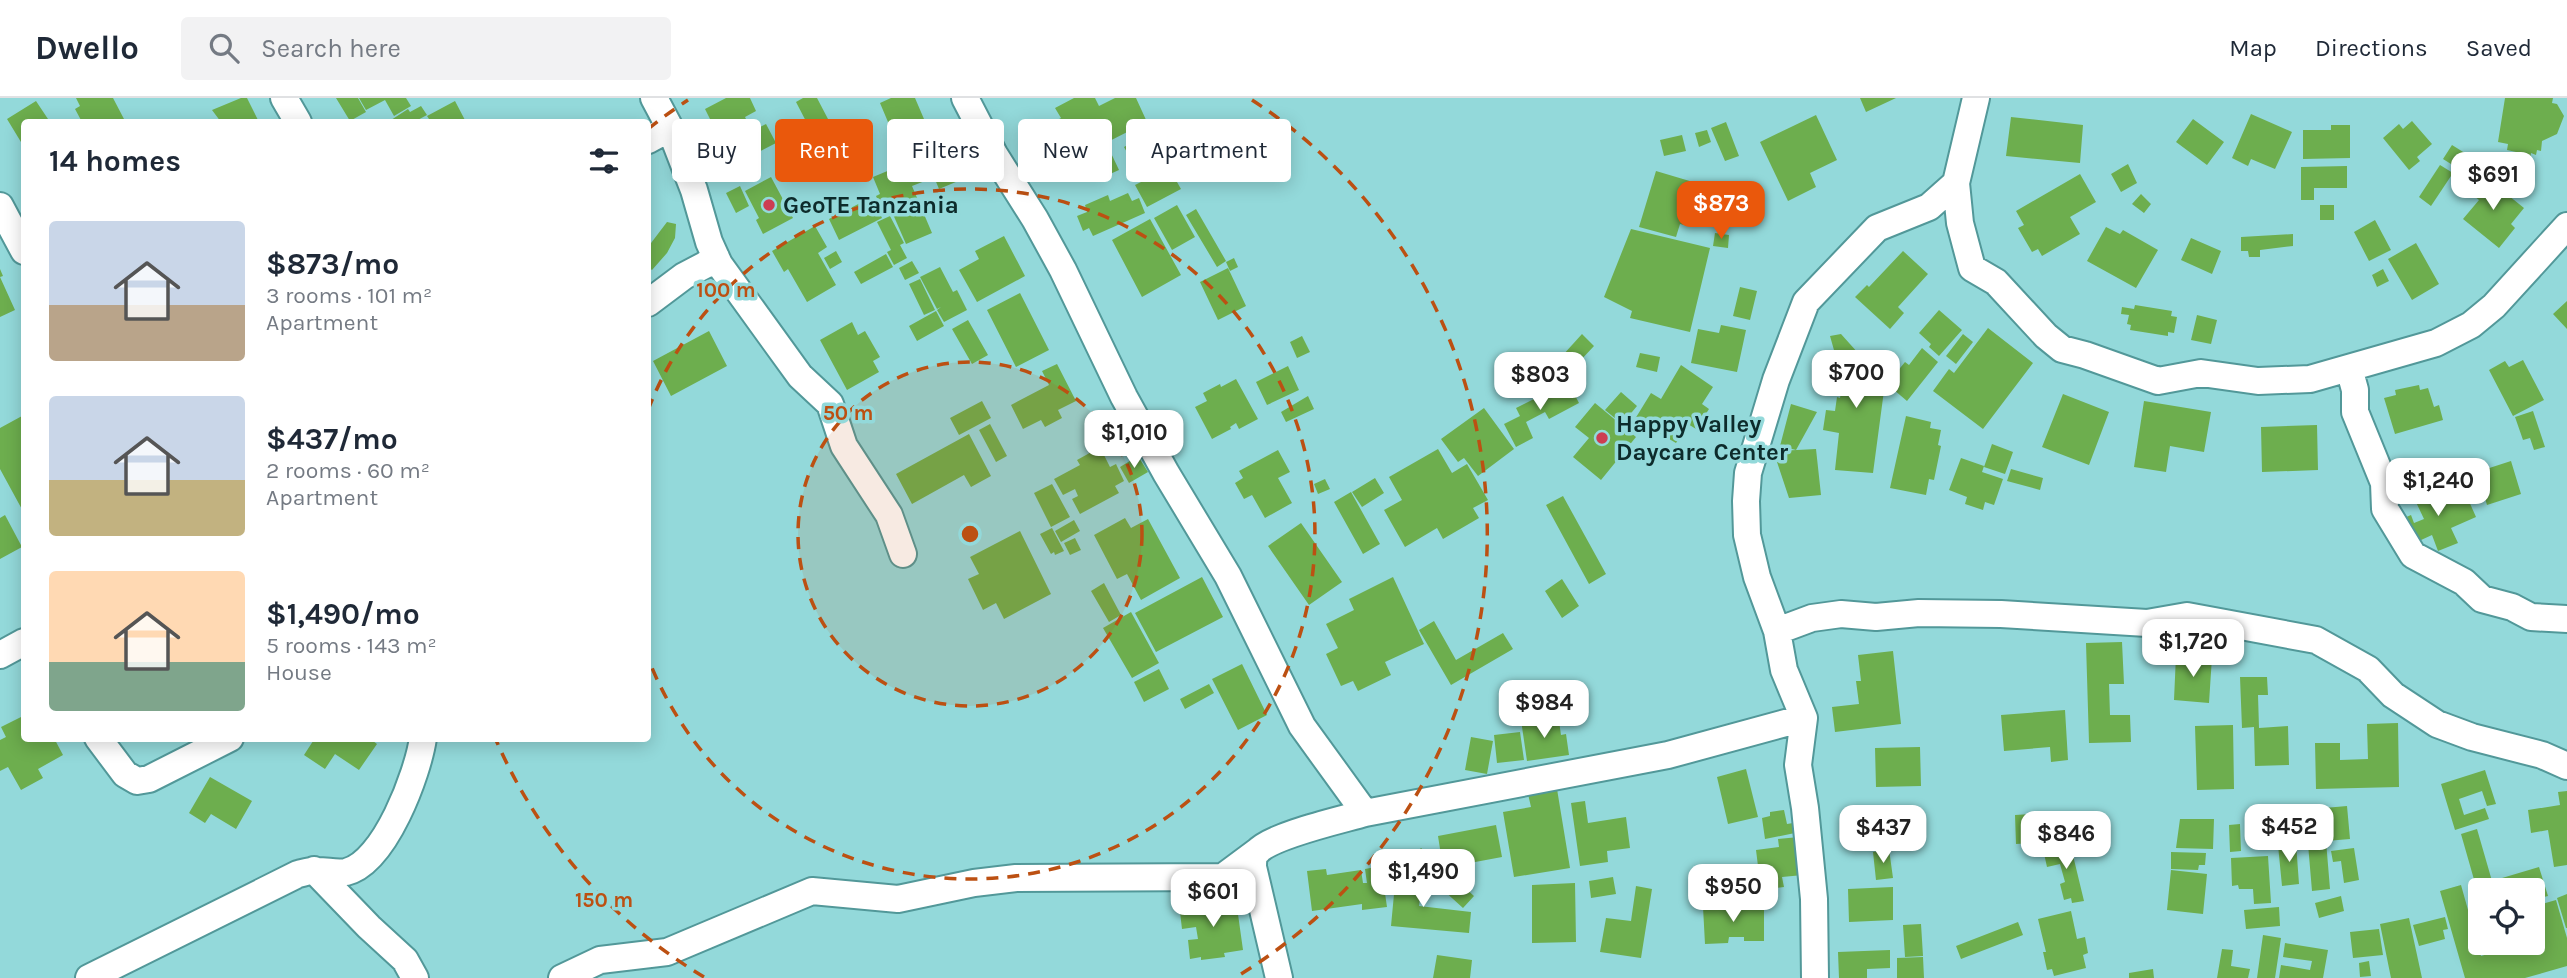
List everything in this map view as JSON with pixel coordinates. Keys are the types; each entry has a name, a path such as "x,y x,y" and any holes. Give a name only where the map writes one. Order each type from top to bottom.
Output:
{"street":[{"path":"284,98 296,119"},
{"path":"654,98 659,134 716,257 734,288 800,376 830,404 844,446 889,515 904,554"},
{"path":"965,98 994,154 1063,270 1124,397 1154,452 1228,576 1302,726 1365,813"},
{"path":"1976,98 1956,183 1960,223 1972,268 1996,282 2046,336 2062,349 2158,381 2201,373 2258,381 2310,379 2436,342 2471,326 2494,306 2567,226"},
{"path":"1815,978 1813,880 1798,765 1804,718 1784,670 1777,631 1757,577 1747,535 1748,473 1776,380 1806,302 1877,228 1929,207 1956,183"},
{"path":"2,215 21,246"},
{"path":"651,301 684,276 716,257"},
{"path":"2349,368 2355,390 2356,412 2384,483 2385,509 2413,555 2464,582 2482,599 2512,607 2531,617 2567,619"},
{"path":"1777,631 1812,618 1841,614 1876,617 1919,613 2001,614 2147,623 2187,617 2316,640 2368,669 2393,695 2437,724 2472,737 2542,755 2567,766"},
{"path":"562,978 600,960 667,952 812,891 898,899 974,883 1016,878 1223,877 1278,840 1365,813 1668,755 1804,718"},
{"path":"101,742 125,774 138,781 149,779 222,742"},
{"path":"89,978 298,874 314,870 349,871 376,847 390,828 410,789 423,742"},
{"path":"1258,851 1253,867 1279,978"},
{"path":"314,870 405,960 415,978"}],"building":[{"path":"76,98 113,98 124,119 80,119 75,109 80,106"},
{"path":"247,98 258,119 219,119 212,110"},
{"path":"336,98 358,98 366,112 349,119"},
{"path":"359,98 406,98 411,106 394,116 385,100 366,110"},
{"path":"726,98 750,98 756,111 745,117 746,119 710,119 705,109"},
{"path":"803,98 817,98 828,119 805,119 796,102"},
{"path":"891,98 915,98 924,119 887,120 880,103"},
{"path":"1074,98 1095,98 1099,106 1115,98 1136,98 1146,119 1126,119 1126,133 1112,140 1112,119 1059,119 1055,108"},
{"path":"1860,98 1896,98 1866,112"},
{"path":"2505,98 2553,98 2552,103 2557,104 2564,116 2557,134 2542,141 2541,151 2537,150 2536,155 2531,153 2530,160 2516,157 2516,152 2507,150 2508,144 2498,142"},
{"path":"36,101 48,119 21,119 21,142 7,119"},
{"path":"455,101 464,119 429,119 427,116"},
{"path":"421,106 427,115 420,119 393,119 408,109 410,112"},
{"path":"2251,114 2292,132 2275,169 2251,159 2248,166 2232,158"},
{"path":"1816,115 1837,160 1810,173 1816,187 1788,201 1760,142"},
{"path":"2011,117 2083,125 2080,163 2006,156"},
{"path":"2193,119 2224,142 2207,165 2176,142"},
{"path":"2412,121 2432,144 2417,157 2420,161 2409,170 2383,138 2399,124 2403,129"},
{"path":"1726,122 1739,156 1725,161 1711,128"},
{"path":"766,124 775,144 761,151 761,126"},
{"path":"2331,125 2350,125 2350,158 2303,159 2303,130 2331,130"},
{"path":"1707,130 1711,142 1699,147 1695,133"},
{"path":"1682,135 1686,151 1664,156 1660,140"},
{"path":"2452,145 2468,155 2459,169 2443,159"},
{"path":"1112,155 1119,170 1112,173"},
{"path":"2128,164 2137,183 2121,192 2111,174"},
{"path":"2440,165 2453,173 2431,206 2419,197"},
{"path":"2347,166 2347,188 2314,188 2314,200 2301,200 2301,167"},
{"path":"887,171 887,182 922,182 912,186 932,233 906,244 892,212 884,216 876,196 880,194 873,177"},
{"path":"1656,171 1693,182 1687,202 1695,204 1689,226 1680,224 1676,237 1639,227"},
{"path":"2080,174 2096,202 2070,217 2080,234 2042,256 2038,249 2032,252 2018,228 2024,225 2016,211"},
{"path":"2483,175 2524,208 2511,224 2515,228 2499,248 2463,219 2479,200 2469,192"},
{"name":"GeoTE Tanzania","path":"771,177 793,218 763,234 756,220 759,218 745,191"},
{"path":"936,182 956,182 939,189"},
{"path":"1141,182 1177,182 1181,189 1147,207 1135,185"},
{"path":"740,186 749,206 736,213 726,193"},
{"path":"1128,193 1132,201 1139,198 1145,213 1093,236 1089,228 1083,231 1077,216 1087,212 1085,205 1108,195 1110,201"},
{"path":"2141,194 2151,204 2144,213 2132,204"},
{"path":"872,197 882,218 839,240 829,219"},
{"path":"1177,205 1195,237 1172,250 1154,218"},
{"path":"2320,205 2334,205 2334,220 2320,220"},
{"path":"1196,209 1226,261 1217,267 1186,215"},
{"path":"890,216 904,243 900,245 907,258 894,265 887,252 891,250 877,222"},
{"path":"1150,219 1181,275 1142,297 1112,240"},
{"path":"2375,220 2391,250 2369,261 2354,232"},
{"path":"667,222 676,224 675,238 667,253 652,270 651,243"},
{"path":"815,226 827,247 818,253 836,285 807,302 788,269 784,272 772,251"},
{"path":"2106,227 2120,234 2123,230 2158,250 2136,288 2087,261"},
{"path":"1631,229 1710,248 1690,332 1630,318 1632,311 1604,297"},
{"path":"1715,233 1729,235 1728,248 1713,246"},
{"path":"2293,234 2293,246 2260,250 2260,257 2249,257 2248,251 2241,251 2241,237"},
{"path":"1004,236 1025,276 977,302 959,270 979,259 975,251"},
{"path":"2191,238 2221,251 2212,274 2181,260"},
{"path":"2416,243 2439,284 2412,300 2388,259"},
{"path":"836,251 842,262 830,269 824,258"},
{"path":"1903,251 1928,274 1898,307 1904,313 1890,329 1855,297 1867,285 1869,287"},
{"path":"886,254 893,267 861,284 854,272"},
{"path":"1234,258 1238,267 1230,271 1226,262"},
{"path":"912,261 919,273 905,280 899,268"},
{"path":"940,267 953,292 957,290 967,310 944,322 937,310 941,307 937,309 920,277"},
{"path":"1228,268 1246,306 1218,320 1200,282"},
{"path":"2383,269 2389,281 2377,287 2372,275"},
{"path":"0,277 15,310 0,317"},
{"path":"920,279 935,310 924,315 909,284"},
{"path":"1740,287 1757,291 1750,320 1733,316"},
{"path":"1020,293 1049,350 1016,367 987,310"},
{"path":"2567,301 2567,329 2553,314"},
{"path":"2135,305 2172,311 2171,316 2177,317 2174,333 2168,332 2168,336 2130,330 2131,325 2127,324 2129,315 2121,314 2122,307 2134,309"},
{"path":"1939,310 1962,330 1939,356 1919,333"},
{"path":"936,311 944,326 917,341 909,326"},
{"path":"2197,315 2217,320 2211,344 2191,340"},
{"path":"968,320 988,355 972,364 952,329"},
{"path":"852,322 858,335 865,331 880,357 873,361 879,372 847,390 820,340"},
{"path":"1721,325 1746,330 1737,372 1691,363 1698,329 1719,333"},
{"path":"1988,328 2033,363 1983,429 1933,391 1949,369 1954,373"},
{"path":"709,331 727,366 671,396 653,361"},
{"path":"1582,334 1594,346 1565,377 1553,366"},
{"path":"1841,334 1885,383 1873,473 1835,470 1839,433 1823,430 1826,410 1835,411 1843,382 1830,336"},
{"path":"1963,334 1973,342 1956,364 1946,356"},
{"path":"1302,336 1310,352 1297,358 1290,342"},
{"path":"1922,348 1938,362 1907,401 1887,384 1905,362 1909,365"},
{"path":"1640,353 1660,357 1657,372 1636,367"},
{"path":"2523,360 2544,400 2513,416 2489,370 2505,361 2509,367"},
{"path":"1057,364 1076,401 1058,410 1062,418 1045,427 1041,420 1023,429 1011,405 1049,385 1042,371"},
{"path":"1681,365 1713,387 1702,404 1709,409 1696,429 1688,424 1676,443 1635,419 1651,393 1661,399"},
{"path":"1288,366 1299,390 1267,405 1256,382"},
{"path":"1236,379 1258,419 1239,429 1236,423 1231,429 1212,439 1195,407 1207,401 1203,393"},
{"path":"1568,382 1579,403 1549,419 1545,412 1526,422 1533,438 1516,447 1504,424 1520,416 1516,408"},
{"path":"2419,385 2420,390 2428,388 2434,407 2439,405 2443,420 2395,434 2384,398 2396,395 2395,390"},
{"path":"1621,392 1637,406 1622,424 1605,410"},
{"path":"2063,394 2109,412 2089,465 2042,447"},
{"path":"1308,396 1314,409 1286,422 1281,412"},
{"path":"982,401 991,418 959,435 950,418"},
{"path":"2144,401 2211,412 2204,452 2170,446 2166,472 2134,467"},
{"path":"1595,403 1636,437 1601,480 1573,457 1589,438 1575,427"},
{"path":"1791,404 1817,412 1796,450 1780,446"},
{"path":"1484,408 1514,449 1478,476 1464,458 1458,462 1441,439"},
{"path":"2533,411 2545,447 2534,450 2530,438 2523,440 2515,417"},
{"path":"1906,416 1931,422 1930,428 1941,430 1938,445 1941,446 1934,480 1929,479 1926,495 1890,488"},
{"path":"21,417 21,508 0,469 0,428"},
{"path":"990,424 1007,456 996,462 979,430"},
{"path":"2317,425 2318,470 2262,472 2261,427"},
{"path":"969,434 991,476 971,487 964,475 912,504 896,474"},
{"path":"1992,444 2013,452 2005,474 1984,467"},
{"path":"1438,449 1452,473 1467,464 1488,500 1473,508 1479,518 1443,539 1437,528 1405,547 1384,510 1402,500 1389,477"},
{"path":"1816,449 1821,495 1789,498 1776,459 1778,451"},
{"path":"1095,450 1097,454 1104,455 1110,467 1116,464 1124,481 1115,486 1119,493 1080,514 1072,499 1078,496 1075,489 1063,495 1054,479 1080,465 1077,460"},
{"path":"1278,450 1290,472 1278,478 1292,503 1265,518 1252,495 1244,499 1235,483 1243,478 1239,471"},
{"path":"1138,456 1148,472 1129,483 1120,467"},
{"path":"1961,458 1984,466 1982,472 2003,479 1994,505 1985,502 1983,510 1965,504 1967,497 1949,490"},
{"path":"2511,461 2521,494 2487,505 2477,472"},
{"path":"2011,469 2043,478 2040,490 2007,481"},
{"path":"1375,478 1384,493 1362,507 1352,492"},
{"path":"1325,479 1330,489 1318,494 1314,484"},
{"path":"1052,484 1070,517 1051,527 1034,493"},
{"path":"2443,487 2448,498 2464,490 2476,517 2451,528 2458,543 2438,551 2432,535 2408,546 2397,521 2411,515 2414,523 2424,519 2415,500"},
{"path":"1351,492 1380,544 1363,554 1334,502"},
{"path":"1563,496 1606,574 1589,584 1546,505"},
{"path":"5,515 21,548 0,559 0,518"},
{"path":"1125,518 1131,528 1148,519 1180,578 1141,600 1127,574 1117,579 1094,535"},
{"path":"1074,520 1080,531 1061,542 1055,531"},
{"path":"1301,523 1342,582 1309,605 1268,546"},
{"path":"1052,528 1064,551 1055,555 1054,552 1051,554 1040,534"},
{"path":"1020,531 1051,594 1004,619 996,603 983,610 968,579 979,574 970,557"},
{"path":"1075,538 1081,550 1070,555 1064,543"},
{"path":"1202,577 1223,617 1156,652 1135,613"},
{"path":"1393,577 1424,644 1385,662 1391,675 1358,691 1353,681 1341,686 1326,654 1338,648 1326,624 1354,610 1349,599"},
{"path":"1562,579 1579,606 1562,618 1545,591"},
{"path":"1104,583 1121,615 1109,622 1091,591"},
{"path":"1131,612 1159,663 1132,678 1103,628"},
{"path":"1434,621 1456,660 1503,633 1513,649 1451,685 1419,630"},
{"path":"2122,642 2124,684 2109,684 2110,715 2130,715 2131,742 2089,743 2086,643"},
{"path":"1893,651 1901,724 1835,732 1832,707 1859,704 1856,681 1861,681 1858,655"},
{"path":"2176,655 2212,657 2209,703 2174,700"},
{"path":"1242,664 1267,715 1238,730 1212,679"},
{"path":"1159,669 1169,689 1144,702 1134,682"},
{"path":"2240,677 2267,677 2268,695 2258,695 2259,728 2288,726 2289,765 2255,766 2254,727 2242,728"},
{"path":"1209,684 1214,693 1185,709 1180,699"},
{"path":"1555,693 1559,719 1548,721 1544,694"},
{"path":"2065,710 2068,760 2051,762 2050,747 2004,751 2001,715"},
{"path":"21,717 21,742 56,742 63,755 38,769 43,778 21,790 8,767 0,771 0,740 6,737 1,727"},
{"path":"1543,717 1543,723 1559,721 1561,735 1566,734 1569,755 1527,761 1521,720"},
{"path":"2398,723 2399,787 2316,789 2315,743 2340,743 2340,760 2368,759 2367,724"},
{"path":"2233,725 2234,789 2197,790 2195,726"},
{"path":"1520,732 1524,760 1497,763 1494,735"},
{"path":"1471,737 1493,741 1487,774 1465,770"},
{"path":"312,742 377,744 359,770 335,754 325,769 304,755"},
{"path":"1920,747 1921,786 1876,787 1875,748"},
{"path":"1746,769 1758,817 1728,824 1717,777"},
{"path":"2485,770 2496,804 2487,806 2482,791 2459,799 2464,815 2485,808 2489,819 2455,830 2441,784"},
{"path":"210,777 252,801 236,829 211,814 205,823 189,813"},
{"path":"1557,789 1570,868 1514,877 1503,812 1531,807 1528,794"},
{"path":"2567,791 2567,865 2554,867 2548,830 2531,833 2528,810 2560,805 2558,792"},
{"path":"1585,801 1588,823 1626,817 1630,848 1607,851 1608,862 1580,866 1571,803"},
{"path":"2347,806 2350,839 2326,841 2330,889 2312,891 2308,844 2311,843 2311,838 2304,839 2302,810"},
{"path":"1784,810 1787,824 1793,823 1795,833 1765,839 1762,818 1770,816 1770,812"},
{"path":"2032,814 2032,817 2055,816 2056,842 2016,844 2015,815"},
{"path":"2180,819 2214,819 2213,849 2176,848"},
{"path":"2240,824 2241,851 2230,852 2229,825"},
{"path":"1496,825 1502,857 1443,868 1438,836"},
{"path":"2477,829 2491,878 2474,878 2461,834"},
{"path":"1799,837 1803,875 1782,877 1784,887 1761,890 1756,850 1779,847 1778,839"},
{"path":"2070,843 2084,901 2072,903 2071,898 2064,900 2060,884 2065,882 2060,864 2047,867 2043,849"},
{"path":"2296,843 2299,884 2282,886 2278,845"},
{"path":"1421,848 1474,896 1463,908 1410,860"},
{"path":"2354,848 2359,880 2344,883 2341,861 2333,862 2331,851"},
{"path":"1889,849 1893,878 1876,880 1873,852"},
{"path":"2171,852 2206,853 2205,865 2199,865 2198,870 2171,869"},
{"path":"2268,856 2271,903 2254,904 2253,889 2232,886 2231,858"},
{"path":"1381,866 1387,907 1362,910 1362,904 1312,911 1307,871 1326,869 1327,875 1361,870 1363,883 1367,883 1365,869"},
{"path":"2539,867 2542,878 2502,878"},
{"path":"2171,870 2207,874 2203,914 2167,910"},
{"path":"1396,873 1423,876 1419,906 1471,912 1469,933 1391,926"},
{"path":"1613,877 1616,894 1591,898 1589,881"},
{"path":"1575,883 1576,942 1532,943 1532,885"},
{"path":"2461,885 2468,910 2468,955 2545,955 2545,903 2556,900 2567,938 2567,966 2525,978 2465,978 2440,891"},
{"path":"1636,886 1652,889 1641,958 1600,952 1606,918 1631,921"},
{"path":"1893,887 1893,920 1849,922 1848,889"},
{"path":"2567,894 2567,928 2566,928 2557,898"},
{"path":"2341,896 2344,911 2319,918 2315,903"},
{"path":"1217,900 1218,903 1236,900 1243,950 1224,953 1225,957 1190,959 1188,940 1198,939 1196,927 1182,929 1180,912 1191,910 1190,904"},
{"path":"1703,907 1764,907 1764,941 1744,941 1744,937 1729,937 1728,943 1705,944"},
{"path":"2279,907 2280,926 2246,929 2244,910"},
{"path":"2071,911 2077,939 2085,937 2088,953 2083,955 2086,968 2054,976 2052,969 2047,970 2043,952 2046,952 2038,919"},
{"path":"2445,917 2448,929 2443,930 2445,939 2419,946 2413,925"},
{"path":"2409,918 2422,978 2391,978 2380,924"},
{"path":"2018,922 2023,935 1961,959 1956,946"},
{"path":"1921,924 1923,956 1905,957 1903,925"},
{"path":"2379,929 2383,955 2353,958 2350,932"},
{"path":"2263,935 2281,938 2275,978 2257,978"},
{"path":"2285,943 2328,950 2323,978 2279,978 2281,965 2310,970 2312,961 2283,957"},
{"path":"2222,949 2233,950 2231,966 2250,969 2248,978 2217,978"},
{"path":"1890,950 1890,968 1867,969 1867,978 1839,978 1838,952"},
{"path":"1437,955 1472,960 1470,978 1433,978"},
{"path":"1923,957 1924,978 1897,978 1897,958"},
{"path":"2369,961 2371,976 2360,977 2359,963"},
{"path":"2153,969 2154,978 2129,978 2129,973"}],"place":[{"name":"GeoTE Tanzania","path":"769,205"},
{"name":"Happy Valley Daycare Center","path":"1602,438"}]}
